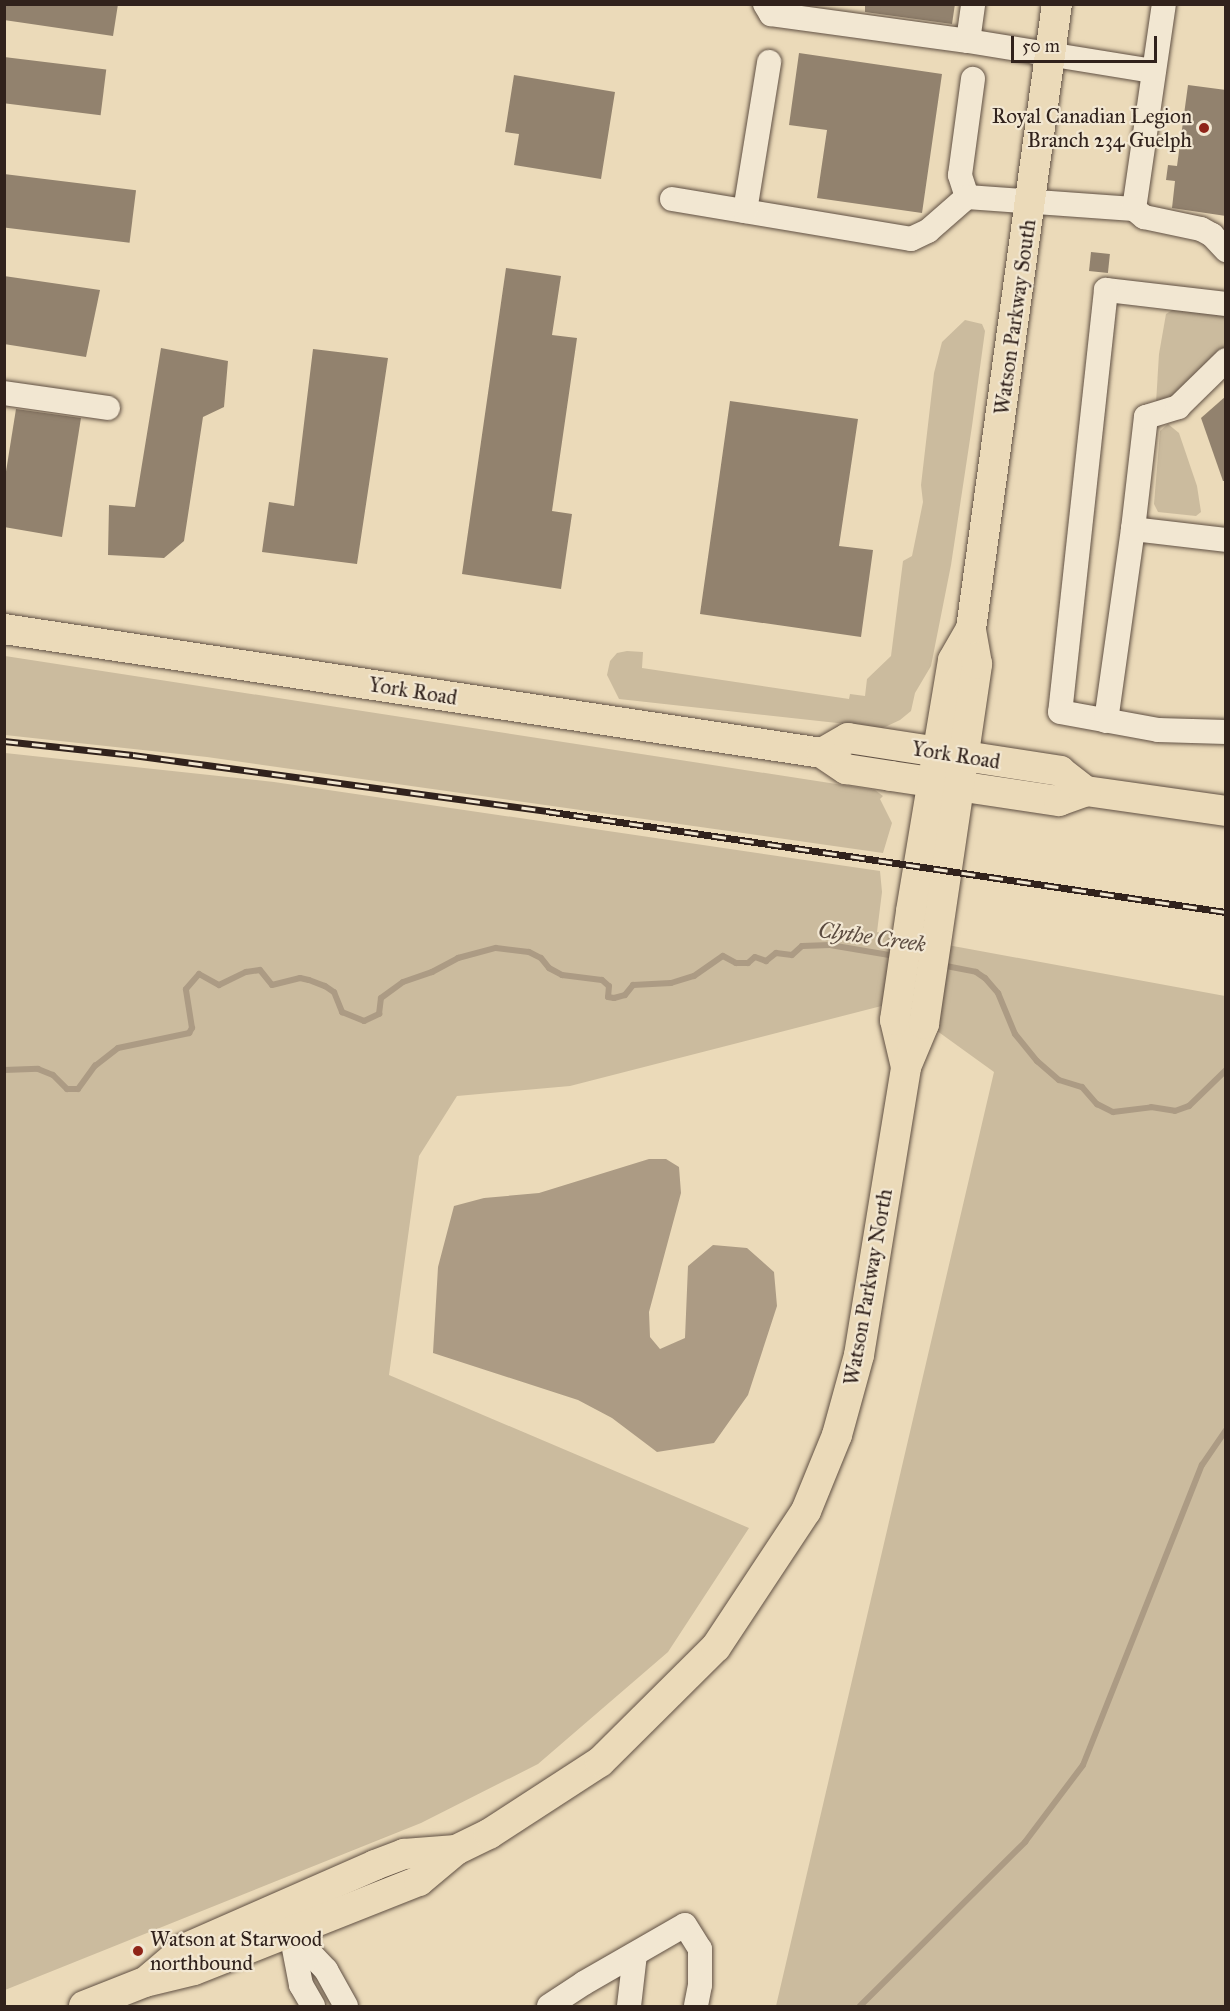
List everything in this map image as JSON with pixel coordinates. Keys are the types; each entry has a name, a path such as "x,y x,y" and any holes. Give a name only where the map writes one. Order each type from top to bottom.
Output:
{"main road":[{"name":"Watson Parkway South","path":"951,755 977,664 971,629 1032,200 1057,4"},
{"name":"York Road","path":"4,629 822,753 846,769 1059,801 1086,791 1226,811"},
{"name":"York Road","path":"822,753 848,738 1060,771 1086,791"},
{"name":"Watson Parkway North","path":"914,992 912,911 932,782 951,755"},
{"name":"Watson Parkway North","path":"84,2007 145,1982 194,1970 285,1919 419,1881 456,1850 489,1834 600,1762 716,1647 806,1511 837,1435 859,1355 906,1067 896,1020 914,992 941,915 961,786 951,755"}],"street":[{"path":"765,4 771,14 968,41 1154,71"},
{"path":"968,41 973,4"},
{"path":"1134,209 1164,4"},
{"path":"745,211 769,62"},
{"path":"967,197 960,175 973,79"},
{"path":"672,199 911,239 928,231 967,197 1134,209 1144,217 1201,229 1212,235 1226,250"},
{"path":"1226,304 1106,290 1060,712 1158,730 1226,732"},
{"path":"1106,721 1133,530 1146,417 1178,407 1226,360"},
{"path":"4,393 108,408"},
{"path":"1133,530 1226,540"},
{"path":"285,1919 301,1985 313,2007"},
{"path":"285,1919 326,1970 346,2007"},
{"path":"549,2007 685,1925 700,1949 700,1985 696,2007"},
{"path":"629,2007 635,1954"}],"shaded area":[{"path":"1174,309 1225,316 1225,348 1168,403 1156,403 1159,354 1166,314"},
{"path":"965,320 982,324 985,331 972,426 951,565 931,666 915,693 911,711 900,720 883,728 619,699 607,675 610,661 617,653 627,651 643,652 642,668 849,699 850,694 865,696 867,679 891,656 903,561 912,556 923,502 921,485 934,373 942,342"},
{"path":"1168,424 1179,433 1197,486 1201,512 1196,516 1158,512 1154,504 1160,431"},
{"path":"5,656 875,790 883,796 880,799 892,823 883,853 207,757 5,735"},
{"path":"5,753 274,782 880,871 882,892 877,932 1225,996 1225,2006 776,2006 994,1072 897,1002 570,1086 457,1096 419,1156 389,1375 749,1528 668,1652 538,1764 421,1823 5,1990"},
{"path":"649,1159 666,1159 679,1167 681,1193 649,1312 650,1337 660,1349 685,1338 688,1266 713,1245 747,1248 774,1272 777,1306 748,1395 714,1443 657,1452 612,1418 578,1400 433,1353 438,1267 454,1206 484,1198 539,1193"}],"building":[{"path":"4,4 118,4 113,36 4,20"},
{"path":"865,4 955,4 952,24 865,12"},
{"path":"799,53 942,74 922,213 817,198 827,130 789,125"},
{"path":"4,57 106,70 101,115 4,103"},
{"path":"514,75 615,92 601,179 514,165 519,134 505,132"},
{"name":"Royal Canadian Legion Branch 234 Guelph","path":"1188,85 1226,90 1226,216 1172,208 1175,181 1166,180 1168,165 1177,166"},
{"path":"4,174 136,190 130,243 4,227"},
{"path":"1091,252 1110,254 1108,273 1089,271"},
{"path":"506,268 561,276 552,335 577,338 552,511 572,514 561,589 462,574"},
{"path":"4,276 100,290 86,357 4,344"},
{"path":"161,348 228,361 224,407 203,417 184,541 164,558 108,555 109,505 135,507"},
{"path":"313,349 388,358 357,564 262,552 269,502 294,506"},
{"path":"1226,396 1226,481 1223,481 1201,418"},
{"path":"730,401 858,419 839,546 873,550 861,637 700,614"},
{"path":"16,409 81,418 62,537 4,527 4,484"}],"waterway":[{"name":"Clythe Creek","path":"4,1070 38,1069 53,1075 67,1089 78,1089 95,1066 118,1048 189,1033 192,1028 186,989 199,974 219,985 246,972 260,970 272,985 300,978 309,980 334,992 342,1012 364,1021 379,1014 381,998 403,982 432,972 458,958 496,948 529,952 541,958 549,968 562,975 602,980 609,986 608,997 614,998 625,995 633,985 671,983 694,976 723,956 736,963 748,963 755,957 766,961 776,953 792,955 802,946 830,945 895,956"},
{"name":"Clythe Creek","path":"941,965 976,972 985,978 998,993 1015,1034 1037,1061 1059,1080 1082,1087 1097,1104 1113,1112 1151,1107 1175,1111 1189,1106 1226,1070"},
{"path":"860,2006 1025,1842 1083,1765 1202,1465 1226,1430"}],"railway":[{"path":"4,741 133,755 546,811 1226,912"}],"place":[{"name":"Royal Canadian Legion Branch 234 Guelph","path":"1204,128"},
{"name":"Watson at Starwood northbound","path":"138,1951"}]}
